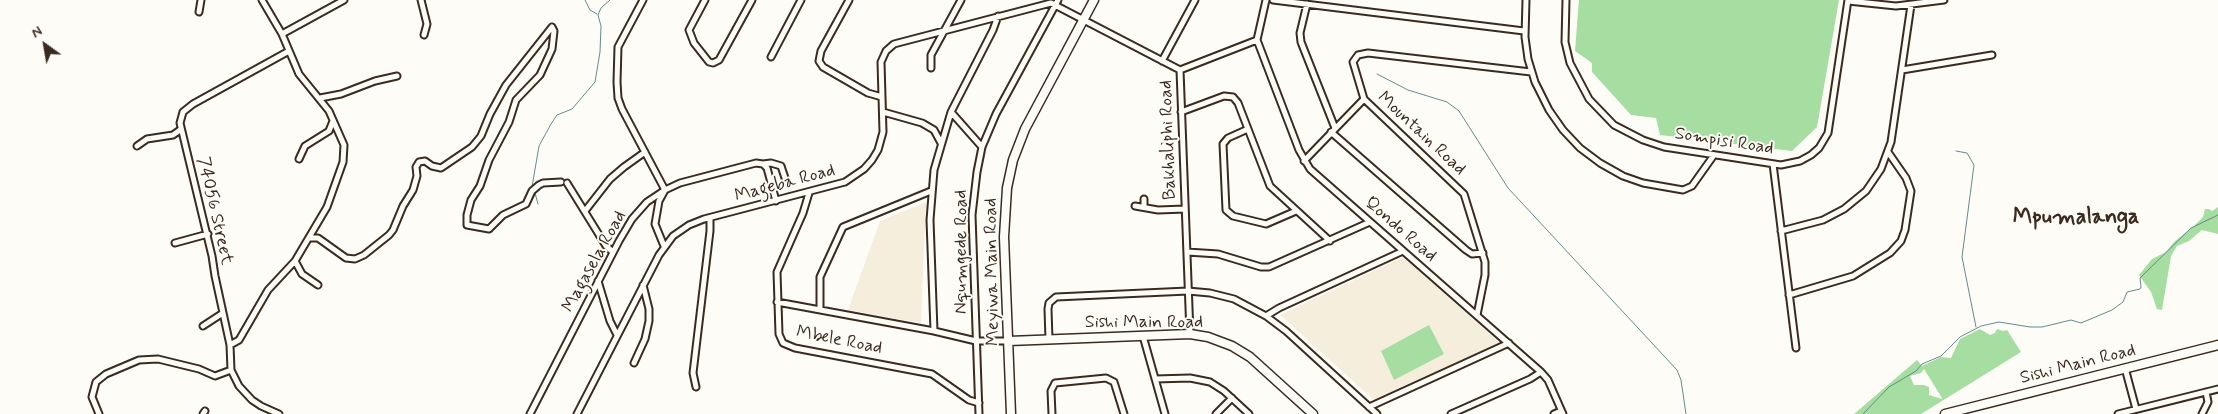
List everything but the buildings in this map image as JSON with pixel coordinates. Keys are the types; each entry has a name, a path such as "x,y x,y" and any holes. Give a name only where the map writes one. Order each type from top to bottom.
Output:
{"street":[{"path":"198,12 201,0"},
{"path":"230,345 239,340 268,290 295,261 327,207 343,162 344,145 333,120 320,98 299,74 282,34 262,0"},
{"path":"282,34 344,0"},
{"path":"421,0 427,24 424,35"},
{"path":"643,0 618,48 616,64 620,103 665,190 659,201 655,224 664,246"},
{"path":"705,0 689,30 694,43 710,62 713,62 719,60 752,0"},
{"path":"771,57 801,0"},
{"path":"849,0 821,51 819,61 823,67 868,93 882,97"},
{"path":"931,68 932,55 962,0"},
{"name":"Meyiwa Main Road","path":"1012,414 1004,237 1007,188 1013,160 1025,128 1094,0"},
{"path":"1162,60 1195,0"},
{"path":"1258,40 1266,0"},
{"path":"1273,0 1524,31"},
{"path":"1526,0 1524,31 1531,72 1549,110 1566,134 1590,156 1623,176 1643,183 1683,190 1692,186 1714,155"},
{"name":"Sompisi Road","path":"1566,0 1565,42 1570,63 1582,88 1598,109 1614,125 1643,140 1664,147 1773,164 1791,164 1807,158 1819,148 1828,132 1848,0"},
{"path":"1848,0 1886,6 1911,5 1944,0"},
{"path":"1057,2 1084,19 1180,70"},
{"name":"Mageba Road","path":"577,414 664,246 681,229 710,218 845,182 868,165 878,150 881,141 882,62 890,46 944,30 1057,2"},
{"name":"Nqumgede Road","path":"979,414 972,215 974,191 982,147 996,114 1057,2"},
{"path":"1306,4 1300,33 1301,42 1333,130 1466,250 1472,254 1483,253"},
{"path":"1781,231 1824,220 1844,209 1872,183 1888,152 1894,127 1911,5"},
{"path":"934,331 930,220 931,191 941,142 951,112 993,30 998,16"},
{"path":"309,238 318,238 346,258 355,259 364,255 389,235 413,190 417,176 416,167 419,162 425,161 441,168 474,146 481,136 490,114 506,85 552,27 554,31 553,43 542,71 516,100 509,122 488,162 480,186 470,200 466,225 489,228 503,215 526,204 534,189 543,183 560,182"},
{"name":"Bakhaliphi Road","path":"1190,334 1180,70 1258,40"},
{"name":"Qondo Road","path":"1258,40 1304,161 1310,170 1541,372 1548,380 1562,412"},
{"path":"138,146 147,139 173,135 180,130 181,117 187,109 289,51"},
{"name":"Mountain Road","path":"1477,315 1485,275 1483,253 1463,192 1364,99 1353,65 1356,57 1363,53 1531,72"},
{"path":"1902,70 1992,55"},
{"path":"320,98 341,94 375,81 397,76"},
{"path":"1182,112 1224,96 1230,96 1238,103 1270,186 1330,241"},
{"path":"1304,161 1364,99"},
{"path":"882,112 922,123 934,130 941,142"},
{"path":"951,112 982,147"},
{"path":"299,159 305,146 329,131 333,120"},
{"name":"74056 Street","path":"180,130 208,234 230,345 230,370"},
{"path":"1248,130 1228,138 1223,144 1226,210 1232,216 1266,224 1296,211"},
{"path":"585,211 610,179 645,152"},
{"path":"1789,295 1853,276 1890,253 1901,241 1905,230 1911,188 1888,152"},
{"name":"Magasela Road","path":"530,414 613,252 638,211 665,190 692,179 756,162 763,164"},
{"path":"763,164 771,163 780,166 786,180"},
{"path":"763,164 767,168 776,201"},
{"path":"1773,164 1796,348"},
{"path":"567,183 606,246 613,252"},
{"path":"820,310 820,276 844,227 931,191"},
{"name":"Mbele Road","path":"809,193 803,213 777,272 779,334 786,345 932,374 968,400 979,403"},
{"path":"1144,199 1144,207"},
{"path":"1135,206 1158,210 1186,209"},
{"path":"696,387 692,374 710,218"},
{"path":"1187,252 1218,254 1265,267 1276,265 1370,222"},
{"path":"175,243 208,234"},
{"path":"1266,316 1272,311 1403,251"},
{"path":"295,261 298,270 318,285"},
{"path":"598,281 610,321 617,335"},
{"path":"634,363 645,339 650,321 643,285"},
{"path":"1049,340 1048,309 1049,303 1056,297 1188,291 1210,293 1234,299 1266,316 1286,330 1377,414"},
{"path":"778,302 934,331 976,341 1008,341"},
{"path":"203,326 223,313"},
{"name":"Sishi Main Road","path":"1008,341 1190,334 1219,340 1241,351 1313,414"},
{"path":"1143,336 1165,414"},
{"path":"1369,407 1509,343"},
{"name":"Sishi Main Road","path":"1945,414 2218,345"},
{"path":"99,414 92,397 96,382 106,374 139,360 158,359 215,376 230,370 239,386 252,400 279,414"},
{"path":"2125,368 2136,409"},
{"path":"1451,414 1530,379 1541,372"},
{"path":"1155,379 1184,377 1202,380 1217,386 1249,414"},
{"path":"1052,414 1051,391 1055,383 1106,378 1114,382 1124,414"},
{"path":"2118,414 2218,389"},
{"path":"2202,414 2208,402 2206,392"},
{"path":"1216,414 1232,398"},
{"path":"1554,414 1562,412"}],"shaded area":[{"path":"926,202 921,323 848,310 880,221"},
{"path":"1403,257 1500,343 1374,400 1280,315"}],"green space":[{"path":"1579,0 1839,0 1817,127 1792,151 1660,135 1656,118 1631,115 1592,72 1592,63 1575,51"},
{"path":"2218,207 2218,234 2202,230 2189,241 2177,246 2171,256 2162,310 2157,309 2151,292 2139,275 2152,259 2166,252 2174,242 2203,217 2205,209 2212,211"},
{"path":"1429,325 1444,354 1394,380 1381,351"},
{"path":"1980,329 1990,335 1995,333 1997,329 2007,330 2021,352 1921,414 1854,414 1917,360 1922,366 1941,357 1951,358 1960,339","holes":["1924,369 1942,398 1929,395 1929,387 1914,385 1910,376 1921,373"]}],"waterway":[{"path":"585,0 590,10 597,14"},
{"path":"532,187 539,146 551,124 557,115 572,109 595,82 600,52 601,26 598,15 601,8 610,0"},
{"path":"1377,74 1408,90 1447,102 1459,111 1508,188 1677,370 1681,380 1686,414"},
{"path":"1956,151 1967,153 1974,165 1962,257 1976,327"},
{"path":"535,193 538,204"},
{"path":"1863,414 1889,387 1916,371 1922,364 1941,356 1960,337 1981,326 1999,322 2030,327 2042,327 2071,320 2081,323 2112,310 2123,302 2127,292 2140,289 2140,278 2191,228 2218,215"}],"district":[{"name":"Mpumalanga","path":"2076,218"}]}
